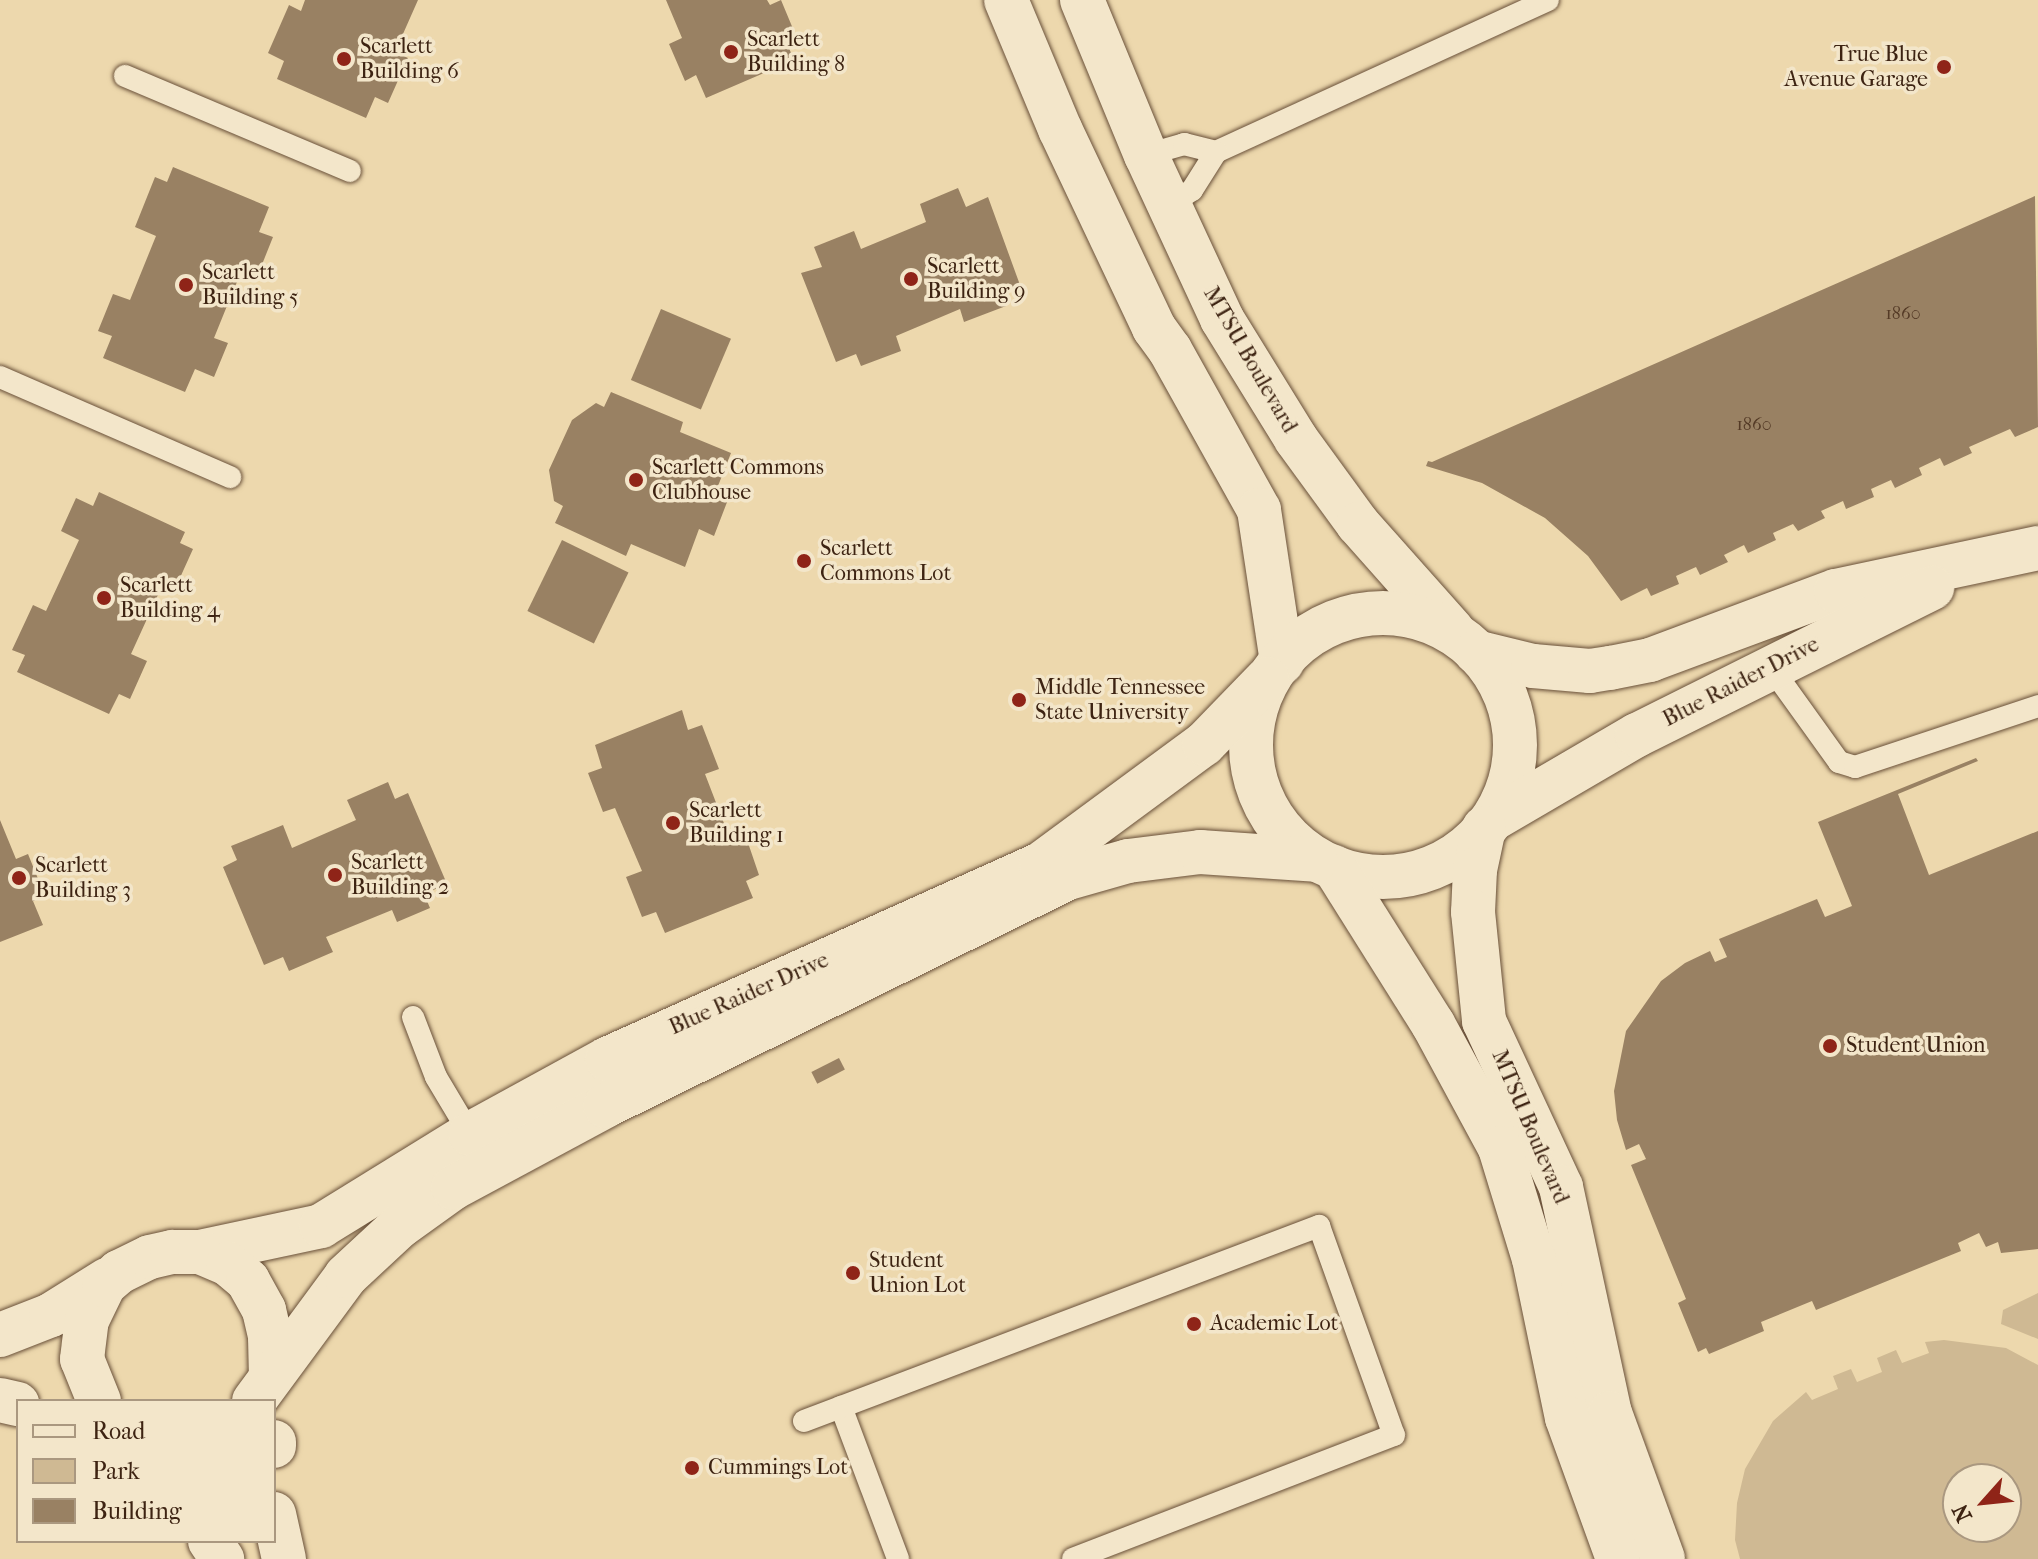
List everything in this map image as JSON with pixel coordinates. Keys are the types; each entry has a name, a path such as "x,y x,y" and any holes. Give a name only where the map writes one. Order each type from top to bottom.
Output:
{"street":[{"path":"1006,0 1060,129 1154,328 1170,350 1259,510 1274,670"},
{"name":"MTSU Boulevard","path":"1082,0 1146,155 1222,319 1296,439 1374,546 1468,645"},
{"name":"Blue Raider Drive","path":"1468,645 1533,666 1590,671 1610,668 1650,660 1836,591 2038,548"},
{"name":"Blue Raider Drive","path":"1488,824 1637,735 1770,666 1995,558"},
{"path":"1376,612 1419,618 1468,645 1501,687 1512,718 1515,751 1509,783 1488,824 1465,848 1431,868 1393,877 1354,874 1325,863 1284,834 1261,799 1251,760 1252,732 1253,718 1274,670 1295,645 1333,622 1376,612"},
{"name":"Blue Raider Drive","path":"119,1272 150,1257 172,1252 200,1252 321,1226 470,1134 607,1059 1041,864 1204,744 1274,670"},
{"name":"MTSU Boulevard","path":"1488,824 1475,870 1473,912 1475,957 1484,1021 1561,1187 1610,1413 1663,1559"},
{"name":"Blue Raider Drive","path":"260,1394 346,1276 400,1226 453,1188 605,1106 1068,878 1128,861 1200,852 1325,863"},
{"name":"MTSU Boulevard","path":"1325,863 1433,1024 1500,1148 1534,1259 1567,1418 1618,1559"},
{"path":"200,1252 228,1264 248,1281 264,1310 270,1337 260,1394"},
{"path":"0,1335 51,1315 119,1272"},
{"path":"98,1399 82,1359 87,1320 104,1285 119,1272"},
{"path":"276,1523 284,1559"}],"lane":[{"path":"1170,205 1192,190 1216,152 1548,0"},
{"path":"125,76 350,171"},
{"path":"1146,155 1184,144 1216,152"},
{"path":"0,377 230,477"},
{"path":"1770,666 1839,762 1855,767 2038,706"},
{"path":"413,1017 436,1077 470,1134"},
{"path":"804,1421 1319,1226 1394,1435 1073,1559"},
{"path":"841,1407 898,1559"}],"green space":[{"path":"2038,1293 2038,1339 2001,1324 2003,1310"},
{"path":"1944,1340 2006,1348 2038,1365 2038,1559 1740,1559 1735,1540 1737,1503 1745,1469 1773,1421 1806,1392 1812,1400 1838,1389 1833,1376 1851,1369 1857,1382 1882,1372 1877,1358 1896,1350 1902,1363 1929,1353 1925,1342"}],"building":[{"name":"Scarlett Building 6","path":"305,0 418,0 395,52 408,58 388,103 375,97 366,118 277,79 284,61 268,53 289,5 301,11"},
{"name":"Scarlett Building 8","path":"666,0 767,0 770,5 781,0 796,36 786,41 794,60 706,98 696,75 685,81 669,44 682,38"},
{"name":"Scarlett Building 5","path":"173,167 269,207 259,232 273,237 257,277 242,270 214,338 228,343 214,377 195,369 185,392 103,358 112,336 98,331 113,294 130,300 156,236 135,227 155,177 167,182"},
{"name":"Scarlett Building 9","path":"958,188 966,207 988,197 1020,285 1003,292 1006,306 964,322 960,309 896,336 901,351 861,366 856,354 836,362 801,273 822,267 814,247 854,231 861,249 926,222 920,204"},
{"path":"2035,196 2038,427 2029,431 2015,437 2010,429 1969,447 1972,453 1944,466 1940,458 1919,468 1922,475 1895,488 1891,480 1871,489 1874,497 1846,509 1843,501 1821,511 1825,518 1798,531 1793,524 1773,533 1776,540 1748,553 1744,545 1724,555 1728,562 1700,575 1696,567 1676,576 1679,584 1651,596 1647,588 1621,601 1588,556 1545,518 1482,483 1426,466 1428,461 1432,462"},
{"path":"661,309 731,339 701,410 631,380"},
{"name":"Scarlett Commons Clubhouse","path":"611,392 683,422 680,432 731,453 716,491 729,497 714,536 699,529 685,567 631,544 626,556 555,523 563,506 554,501 549,470 572,420 596,403 604,407"},
{"name":"Scarlett Building 4","path":"99,492 185,532 180,543 193,549 174,591 162,586 131,654 147,661 130,699 119,694 109,714 17,672 25,655 12,650 33,605 46,611 79,540 61,531 76,498 93,506"},
{"path":"562,540 629,572 594,643 527,611"},
{"name":"Scarlett Building 1","path":"682,710 688,730 702,725 719,769 705,774 730,839 745,834 759,875 746,881 753,898 665,933 656,912 642,917 626,877 642,871 615,808 603,812 588,773 602,768 595,745"},
{"name":"Student Union","path":"1976,758 1978,761 1898,794 1929,875 2038,831 2038,1249 2001,1253 1998,1242 1986,1247 1979,1233 1958,1243 1961,1251 1816,1310 1812,1301 1761,1322 1764,1331 1709,1354 1706,1348 1698,1352 1678,1303 1686,1299 1631,1165 1646,1159 1639,1144 1626,1150 1617,1120 1614,1091 1626,1031 1661,981 1685,963 1710,951 1715,962 1727,957 1719,939 1817,899 1825,917 1852,906 1818,822"},
{"name":"Scarlett Building 2","path":"388,782 395,799 408,793 447,884 424,894 430,908 397,922 392,910 326,937 333,952 289,971 283,957 264,965 223,867 237,860 231,846 283,825 292,848 356,820 347,800"},
{"name":"Scarlett Building 3","path":"0,820 16,859 28,854 45,896 33,901 43,925 0,942"},
{"path":"839,1058 845,1070 817,1084 811,1072"}],"place":[{"name":"Scarlett Building 8","path":"731,52"},
{"name":"Scarlett Building 6","path":"344,59"},
{"name":"True Blue Avenue Garage","path":"1944,67"},
{"name":"Scarlett Building 9","path":"911,279"},
{"name":"Scarlett Building 5","path":"186,285"},
{"name":"Scarlett Commons Clubhouse","path":"636,480"},
{"name":"Scarlett Commons Lot","path":"804,561"},
{"name":"Scarlett Building 4","path":"104,598"},
{"name":"Middle Tennessee State University","path":"1019,700"},
{"name":"Scarlett Building 1","path":"673,823"},
{"name":"Scarlett Building 2","path":"335,875"},
{"name":"Scarlett Building 3","path":"19,878"},
{"name":"Student Union","path":"1830,1046"},
{"name":"Student Union Lot","path":"853,1273"},
{"name":"Academic Lot","path":"1194,1324"},
{"name":"Cummings Lot","path":"692,1468"}]}
